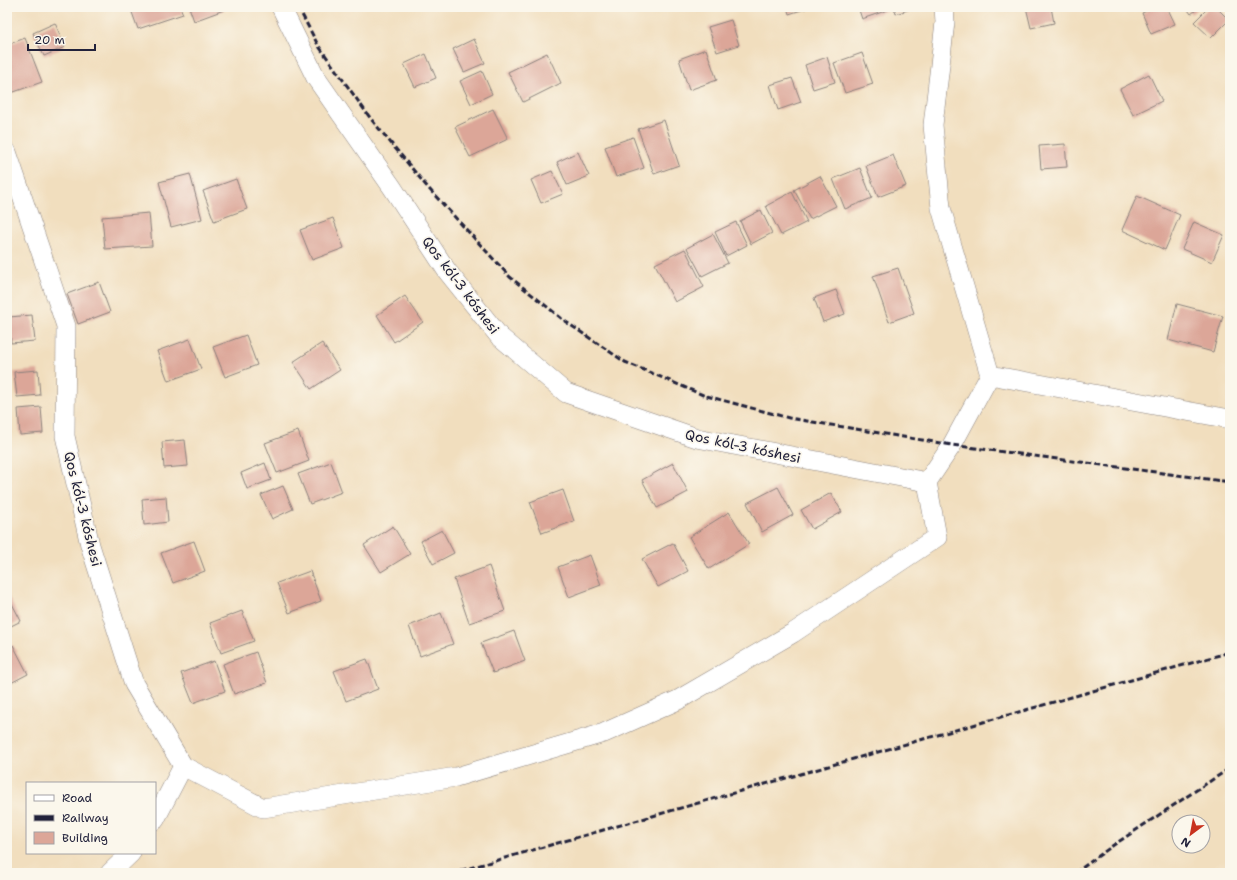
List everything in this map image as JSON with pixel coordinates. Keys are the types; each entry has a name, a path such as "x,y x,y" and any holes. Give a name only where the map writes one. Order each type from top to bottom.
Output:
{"street":[{"name":"Qos kól-3 kóshesi","path":"281,7 316,78 392,187 447,271 500,336 566,393 697,438 927,482"},
{"path":"156,818 183,766 263,808 456,777 604,733 678,700 793,633 937,537 927,482 952,445 990,375 941,208 933,125 945,22 944,7"},
{"name":"Qos kól-3 kóshesi","path":"7,152 66,326 65,436 90,546 134,684 183,766"},
{"path":"990,375 1230,419"},
{"path":"110,873 130,854"}],"building":[{"path":"130,7 180,7 183,14 138,29"},
{"path":"189,7 232,7 194,21"},
{"path":"787,7 811,7 789,14"},
{"path":"858,7 887,7 888,10 862,19"},
{"path":"894,7 916,7 896,14"},
{"path":"1026,7 1051,7 1054,23 1031,28"},
{"path":"1155,7 1167,7 1175,24 1151,34 1142,13"},
{"path":"1186,7 1200,7 1191,14"},
{"path":"1209,7 1216,7 1229,20 1211,38 1194,22"},
{"path":"731,20 739,45 717,52 708,27"},
{"path":"55,23 65,47 44,56 33,33"},
{"path":"25,38 42,82 11,93 7,82 7,45"},
{"path":"474,39 485,63 464,72 453,49"},
{"path":"706,49 717,80 689,90 679,59"},
{"path":"547,53 561,83 523,102 508,72"},
{"path":"862,53 873,84 845,93 834,63"},
{"path":"426,54 436,78 415,87 404,64"},
{"path":"827,57 835,82 813,89 805,65"},
{"path":"482,71 492,94 471,104 460,81"},
{"path":"1149,74 1162,101 1133,115 1120,89"},
{"path":"792,78 801,102 778,110 770,85"},
{"path":"493,109 508,139 470,157 455,127"},
{"path":"664,120 679,165 654,174 638,129"},
{"path":"633,137 644,168 616,177 605,147"},
{"path":"1065,144 1067,167 1041,169 1039,146"},
{"path":"578,152 589,176 567,185 557,162"},
{"path":"893,155 906,186 878,197 866,166"},
{"path":"860,168 872,198 845,209 833,179"},
{"path":"552,171 563,194 541,203 531,180"},
{"path":"190,174 202,219 171,227 159,182"},
{"path":"820,176 836,206 810,219 794,190"},
{"path":"236,179 247,209 214,221 203,191"},
{"path":"792,192 807,222 781,235 766,206"},
{"path":"1137,196 1180,215 1165,250 1122,230"},
{"path":"761,210 772,233 751,244 740,221"},
{"path":"149,213 152,246 105,249 102,217"},
{"path":"333,218 344,248 312,260 300,230"},
{"path":"736,222 747,245 726,256 715,232"},
{"path":"1194,222 1224,235 1212,262 1182,249"},
{"path":"713,234 728,263 702,276 687,248"},
{"path":"685,249 704,287 675,302 655,264"},
{"path":"898,268 914,313 889,322 873,276"},
{"path":"99,282 110,312 78,324 67,294"},
{"path":"836,290 845,314 823,322 814,298"},
{"path":"405,296 423,322 394,342 377,315"},
{"path":"1177,304 1223,316 1213,352 1168,340"},
{"path":"32,315 35,341 11,343 9,317"},
{"path":"246,335 257,365 225,377 213,347"},
{"path":"190,339 201,369 168,381 157,351"},
{"path":"322,343 340,370 311,389 293,362"},
{"path":"38,370 40,395 17,397 14,372"},
{"path":"41,407 43,433 20,435 18,409"},
{"path":"298,431 309,461 277,473 265,443"},
{"path":"185,440 188,466 164,468 162,442"},
{"path":"331,462 342,492 310,504 298,474"},
{"path":"265,463 271,480 247,489 241,473"},
{"path":"673,463 688,492 657,508 642,480"},
{"path":"283,486 293,509 272,519 261,495"},
{"path":"778,487 793,515 762,532 747,503"},
{"path":"563,490 574,521 542,533 530,502"},
{"path":"831,493 842,512 812,529 801,510"},
{"path":"166,497 168,522 144,525 142,499"},
{"path":"729,512 749,544 709,569 689,537"},
{"path":"393,526 410,554 381,572 364,545"},
{"path":"442,530 454,553 433,564 421,541"},
{"path":"194,541 205,571 173,583 161,553"},
{"path":"673,543 688,571 658,587 642,559"},
{"path":"590,555 601,585 569,597 558,567"},
{"path":"489,566 505,611 469,623 454,579"},
{"path":"310,571 321,601 289,613 277,583"},
{"path":"7,594 21,621 7,628"},
{"path":"242,611 254,641 221,653 210,623"},
{"path":"441,613 453,644 420,656 409,626"},
{"path":"514,631 525,661 493,673 481,643"},
{"path":"13,645 28,674 7,685 7,649"},
{"path":"256,652 267,683 234,694 223,664"},
{"path":"367,659 378,689 346,701 334,671"},
{"path":"214,661 225,691 193,703 181,673"}],"railway":[{"path":"298,7 318,45 371,119 429,189 510,277 566,322 625,362 703,395 789,418 952,445 1230,482"},
{"path":"452,873 1230,652"},
{"path":"1075,873 1115,844 1230,768"}]}
